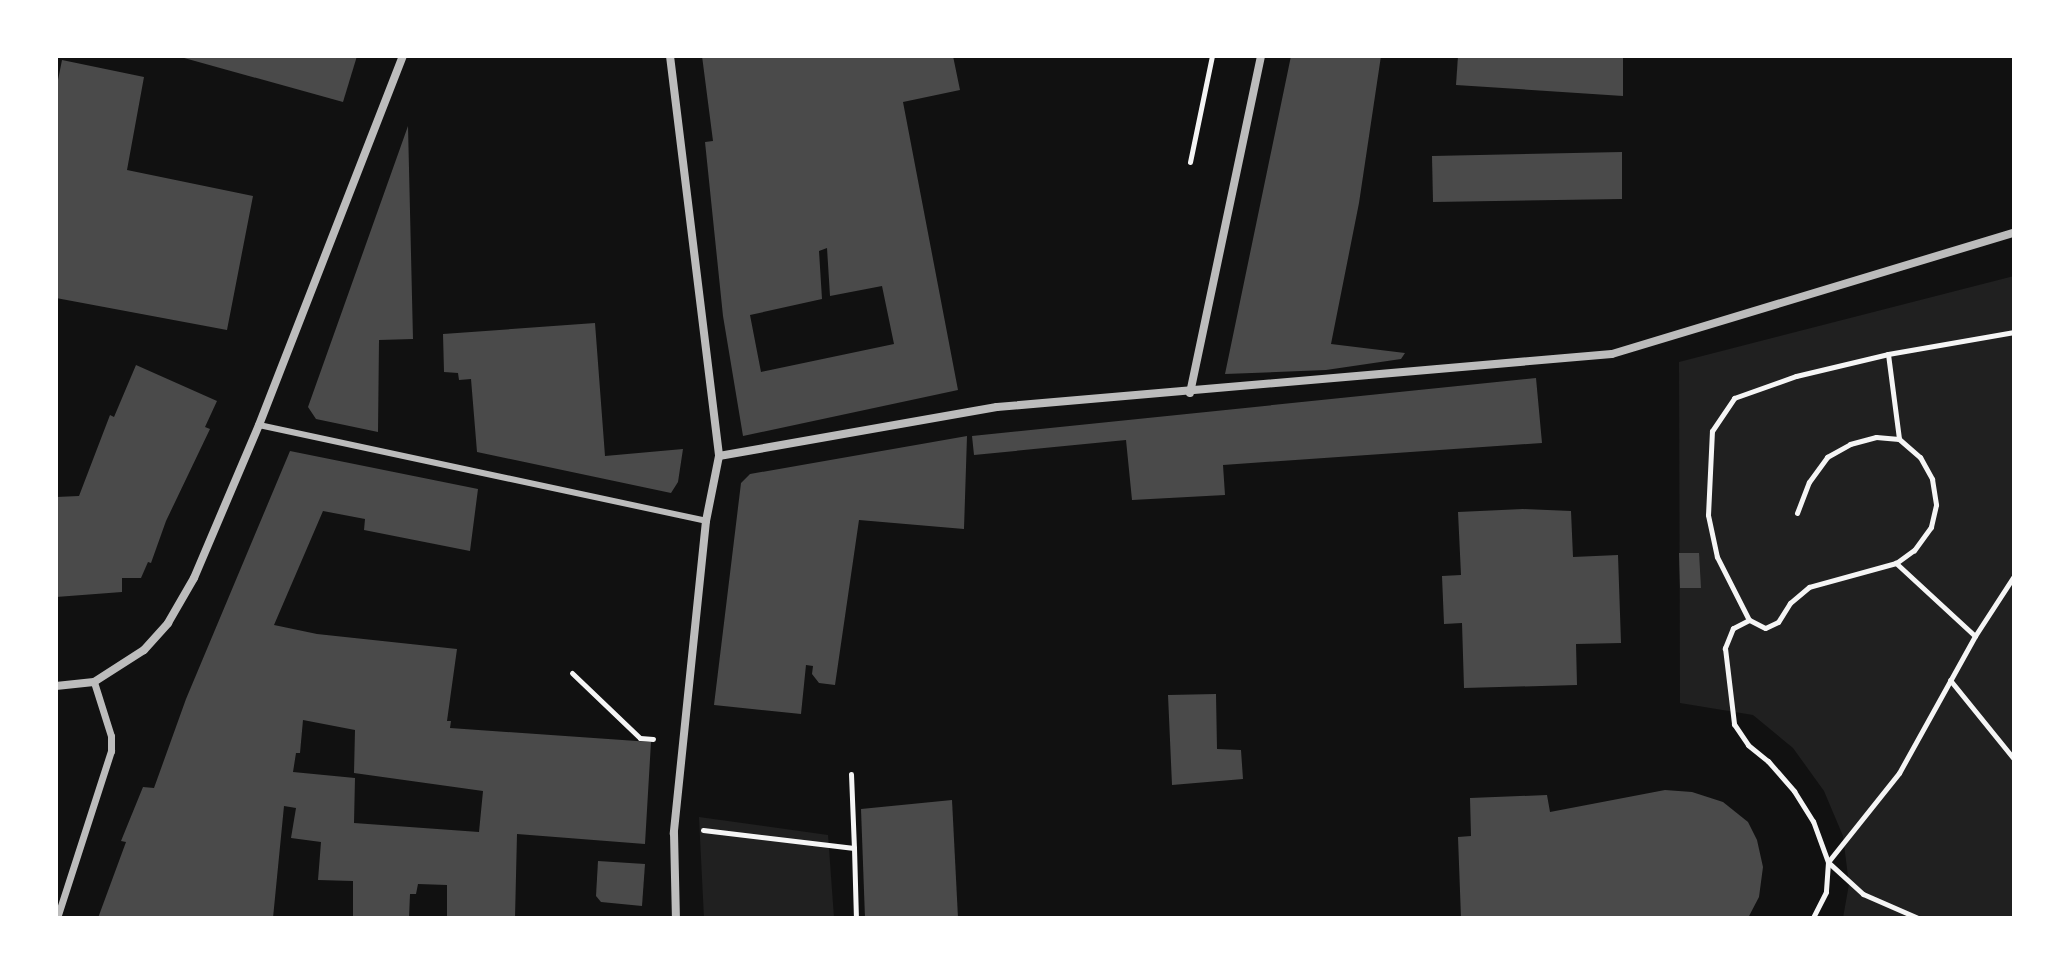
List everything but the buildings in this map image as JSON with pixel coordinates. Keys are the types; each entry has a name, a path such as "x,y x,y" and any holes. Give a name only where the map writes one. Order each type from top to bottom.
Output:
{"street":[{"path":"56,686 94,682 144,650 168,623 207,549 259,425 403,56"},
{"path":"670,56 719,456 706,521 674,833 676,918"},
{"path":"1190,393 1261,56"},
{"path":"719,456 997,407 1190,393 1612,354 2014,233"},
{"path":"57,918 111,751 107,722 94,682"}],"lane":[{"path":"259,425 706,521"}],"path":[{"path":"1190,162 1212,56"},
{"path":"1797,513 1809,482 1827,457 1850,444 1876,437 1899,439 1920,457 1932,479 1936,505 1931,527 1914,550 1896,563 1809,587 1790,603 1778,622 1765,628 1749,620 1717,557 1711,529 1708,472 1712,431 1734,398 1796,376 1888,354 2014,332"},
{"path":"1888,354 1899,439"},
{"path":"1896,563 1975,636"},
{"path":"1828,862 1899,773 1975,636 2014,576"},
{"path":"1749,620 1733,628 1725,648 1734,724 1748,745 1768,761 1794,791 1813,821 1828,862 1826,892 1813,918"},
{"path":"572,673 640,738"},
{"path":"1950,680 2014,759"},
{"path":"851,774 856,918"},
{"path":"694,829 854,848"},
{"path":"1828,862 1863,894 1918,918"}],"shaded area":[{"path":"2014,276 2014,918 1843,918 1849,884 1843,836 1824,791 1793,748 1753,715 1680,703 1679,362"},
{"path":"699,817 828,835 834,918 704,918"}]}
